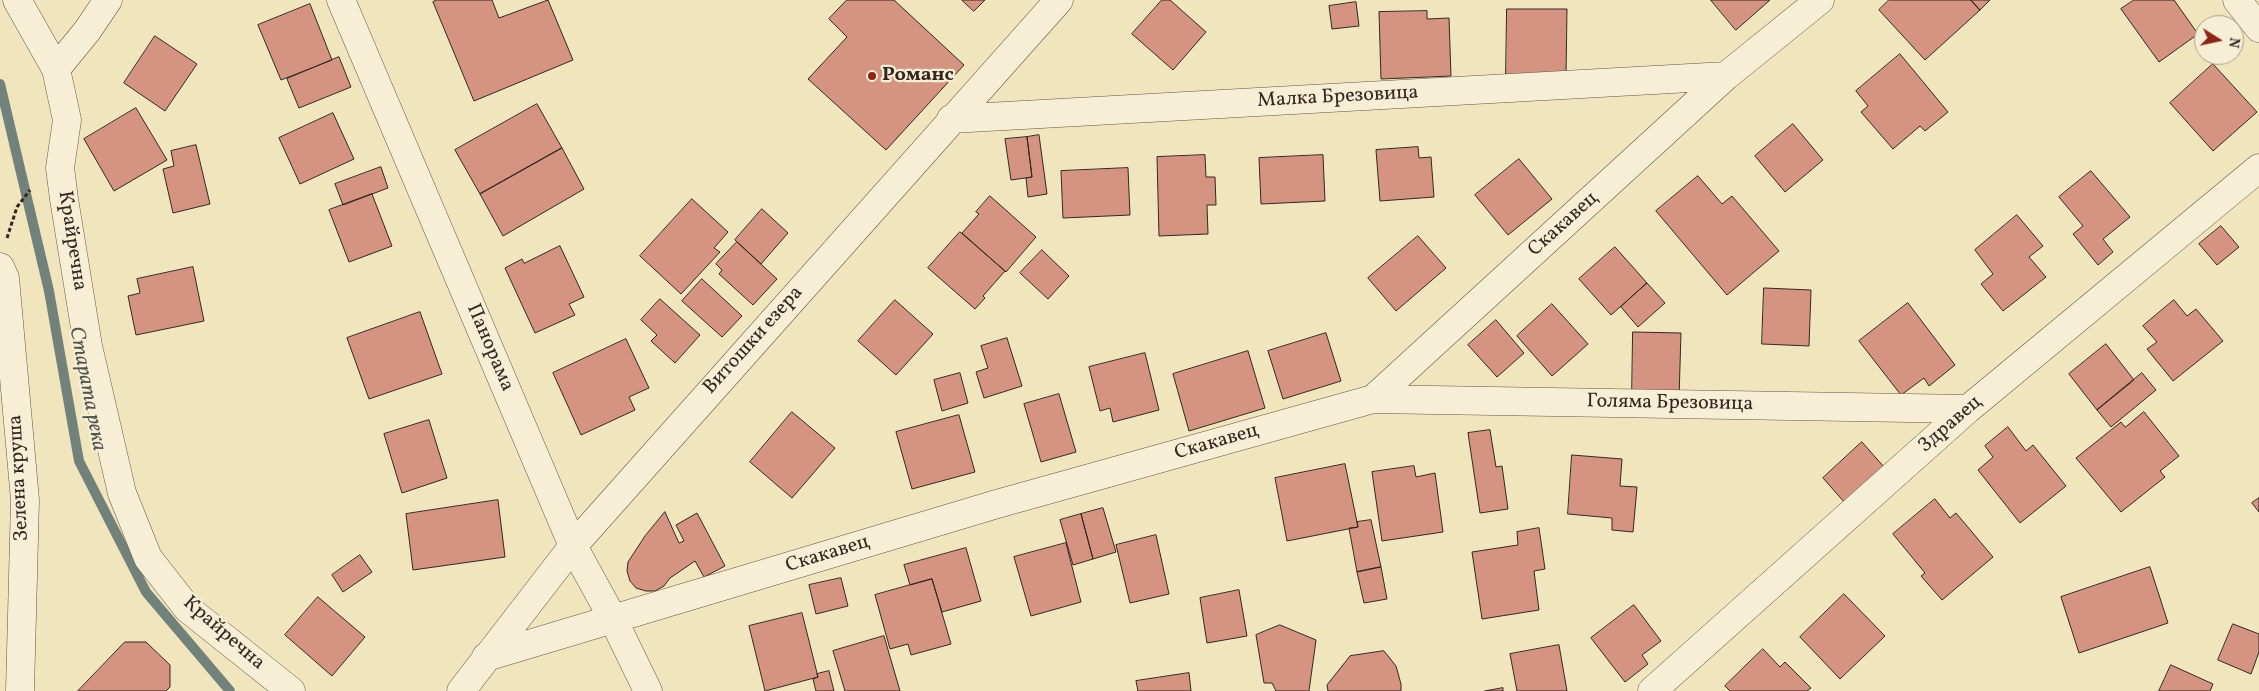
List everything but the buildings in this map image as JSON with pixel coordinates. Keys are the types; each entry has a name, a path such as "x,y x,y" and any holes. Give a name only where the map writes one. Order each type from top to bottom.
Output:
{"street":[{"name":"Крайречна","path":"18,0 56,69 67,120 60,168 88,346 122,493 148,558 188,609 291,691"},
{"path":"56,69 87,31 108,0"},
{"name":"Панорама","path":"341,0 574,546 613,619 648,691"},
{"name":"Витошки езера","path":"461,691 574,546 951,119 1059,0"},
{"name":"Скакавец","path":"486,657 996,504 1372,399 1726,76 1820,0"},
{"path":"2237,0 2259,28"},
{"name":"Малка Брезовица","path":"951,119 1726,76"},
{"name":"Здравец","path":"1652,691 1968,409 2259,168"},
{"name":"Зелена круша","path":"3,255 25,500 20,691"},
{"name":"Голяма Брезовица","path":"1372,399 1968,409"}],"path":[{"path":"3,255 17,207 38,178 60,168"}],"waterway":[{"name":"Старата река","path":"0,84 49,291 79,461 146,592 230,691"}],"place":[{"name":"Романс","path":"872,76"}]}
